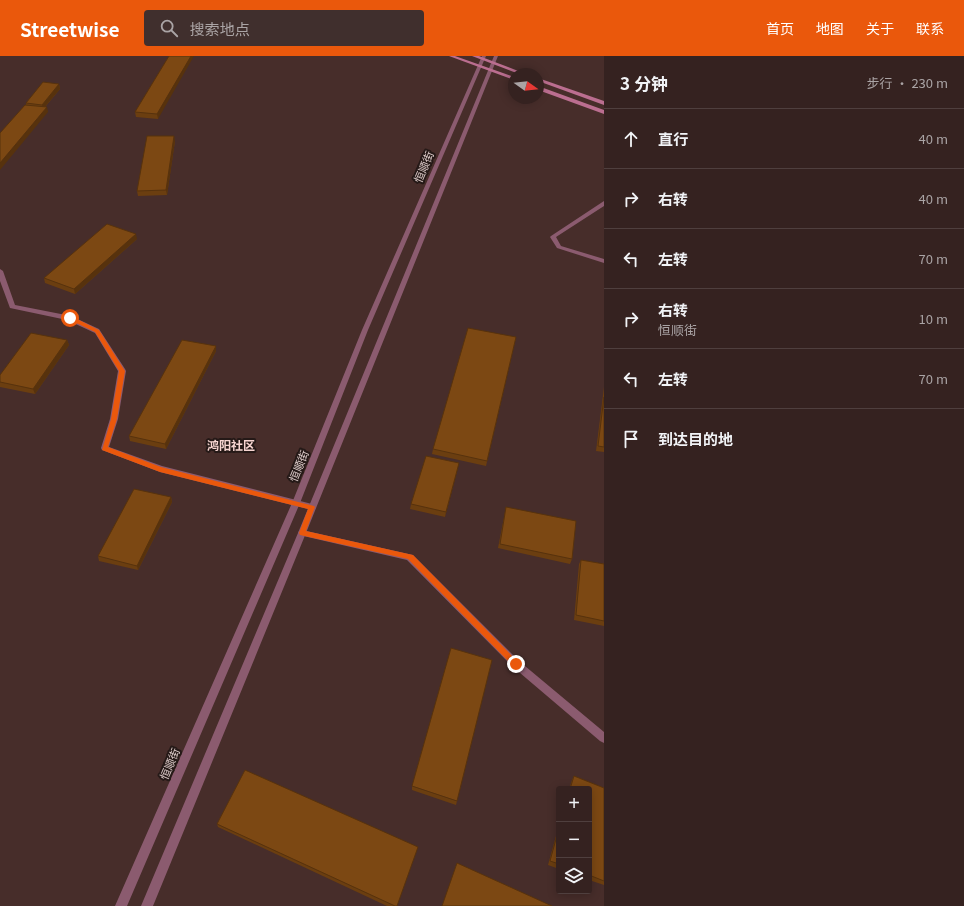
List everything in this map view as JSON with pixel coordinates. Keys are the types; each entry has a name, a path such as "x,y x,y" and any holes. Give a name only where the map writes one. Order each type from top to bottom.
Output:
{"main road":[{"path":"451,56 483,61"},
{"path":"474,56 508,76"},
{"path":"492,67 508,70"},
{"path":"544,81 604,102"},
{"path":"544,90 604,112"}],"street":[{"path":"147,906 302,533 496,56"},
{"name":"恒顺街","path":"121,906 296,503 365,330 483,61"},
{"path":"604,202 553,237 559,247 604,261"},
{"path":"0,271 12,307 70,318 97,331 122,371 114,419 105,448 160,469 312,507"},
{"path":"302,533 410,557 516,664 604,738"}],"building":[{"path":"169,56 191,56 157,114 135,112"},
{"path":"43,82 59,84 42,105 26,103"},
{"path":"25,105 47,107 0,163 0,133"},
{"path":"147,136 174,136 166,190 137,191"},
{"path":"107,224 136,234 74,289 44,278"},
{"path":"468,328 516,337 487,461 433,449"},
{"path":"31,333 67,340 33,389 0,382 0,375"},
{"path":"182,340 216,346 165,444 129,436"},
{"path":"604,397 604,447 598,446"},
{"path":"426,456 459,463 446,512 411,504"},
{"path":"134,489 171,497 137,566 98,556"},
{"path":"506,507 576,521 572,559 500,544"},
{"path":"581,560 604,564 604,621 576,615"},
{"path":"451,648 492,660 457,801 412,786"},
{"path":"245,770 418,847 397,906 217,824"},
{"path":"574,776 604,788 604,881 592,876 592,786 571,786"},
{"path":"556,839 556,863 550,861"},
{"path":"457,863 552,906 442,906"}],"district":[{"name":"鸿阳社区","path":"231,446"}],"route":[{"path":"70,318 97,331 122,371 114,419 105,448 160,469 312,507 302,533 410,557 516,664"}]}
